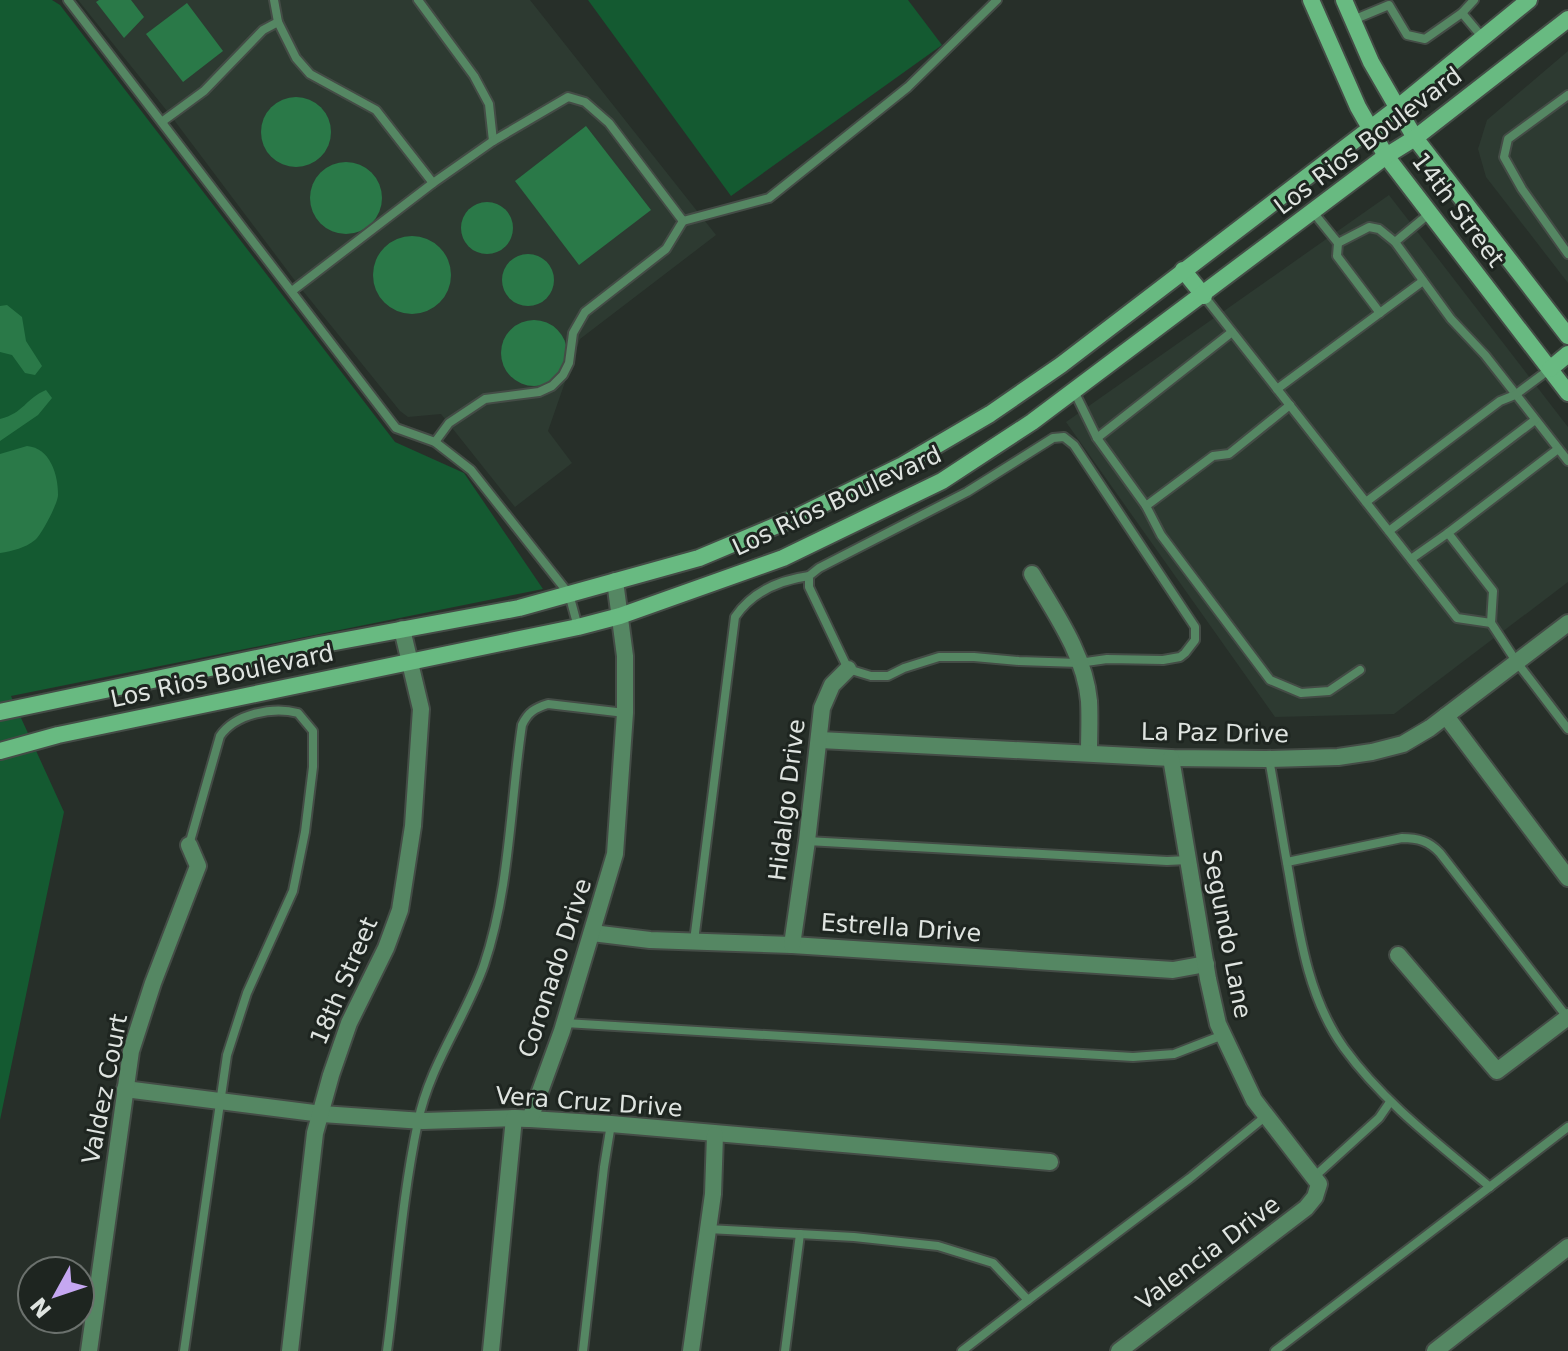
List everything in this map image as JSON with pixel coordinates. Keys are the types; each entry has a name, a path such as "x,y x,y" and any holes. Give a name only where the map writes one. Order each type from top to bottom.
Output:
{"main road":[{"name":"14th Street","path":"1311,0 1369,129 1386,156 1568,393"},
{"name":"14th Street","path":"1344,0 1371,62 1415,138 1568,336"},
{"name":"Los Rios Boulevard","path":"0,712 519,608 699,558 799,516 903,465 990,414 1061,365 1397,108 1529,0"},
{"name":"Los Rios Boulevard","path":"0,751 58,735 578,627 620,616 783,558 942,481 982,456 1204,296 1568,19"},
{"path":"1183,270 1204,296"},
{"path":"1550,369 1568,354"},
{"path":"1061,365 1074,391"}],"street":[{"path":"1032,574 1073,644 1089,700 1089,752"},
{"name":"Coronado Drive","path":"514,1118 530,1119 565,1023 615,854 625,713 625,656 615,581"},
{"name":"La Paz Drive","path":"820,740 1171,758 1338,757 1372,752 1403,744 1446,716 1568,623"},
{"name":"18th Street","path":"290,1351 315,1133 349,1023 386,948 400,910 413,826 421,720 402,629"},
{"name":"Hidalgo Drive","path":"792,945 822,708 832,685 848,669"},
{"path":"1446,716 1568,878"},
{"name":"Segundo Lane","path":"1171,758 1206,964 1223,1035 1254,1100 1316,1182"},
{"name":"Valdez Court","path":"89,1351 131,1051 153,983 198,866 189,845"},
{"name":"Estrella Drive","path":"592,933 650,940 792,945 1173,970 1206,964"},
{"path":"1398,955 1497,1071 1568,1018"},
{"name":"Vera Cruz Drive","path":"125,1089 322,1114 418,1120 514,1118 611,1124 1050,1162"},
{"path":"491,1351 514,1118"},
{"path":"691,1351 713,1194 715,1135"},
{"name":"Valencia Drive","path":"1119,1351 1306,1208 1316,1182"},
{"path":"1435,1351 1568,1247"}],"lane":[{"path":"68,0 396,428 435,442 471,470 569,594 578,627"},
{"path":"274,0 278,22 296,58 310,74 376,110 433,183"},
{"path":"418,0 474,76 489,104 493,141"},
{"path":"435,442 449,423 485,399 539,392 552,386 569,363 573,333 585,312 666,249 683,221 769,198 908,87 997,0"},
{"path":"1352,20 1388,3 1407,35 1425,39 1462,13 1474,0"},
{"path":"1462,13 1483,38"},
{"path":"163,121 204,91 263,30 278,22"},
{"path":"1568,95 1508,139 1504,157 1522,189 1568,254"},
{"path":"292,291 433,183 493,141 568,97 585,102 609,123 683,221"},
{"path":"1313,212 1338,243 1337,256 1380,313"},
{"path":"1395,242 1430,213"},
{"path":"1338,243 1369,227 1379,229 1395,242 1568,461"},
{"path":"1277,389 1423,281"},
{"path":"1204,296 1457,618 1491,623"},
{"path":"1097,438 1232,332"},
{"path":"1366,502 1500,401 1515,395 1550,369"},
{"path":"1074,391 1097,438 1146,506 1161,535 1270,680 1301,693 1329,691 1360,670"},
{"path":"1146,506 1213,456 1229,454 1290,405"},
{"path":"1389,531 1535,420"},
{"path":"694,941 735,617 745,602 762,591 793,578 809,576 967,492 1053,438 1064,437 1074,445 1195,627 1195,640 1180,657 1163,660 1107,659 1079,663 939,657 888,676 871,676 848,669 809,587 809,576"},
{"path":"1411,559 1558,449"},
{"path":"1448,533 1493,591 1491,623 1568,729"},
{"path":"387,1351 418,1120 430,1079 465,1010 497,921 520,735 527,715 536,707 548,704 625,713"},
{"path":"184,1351 227,1055 247,993 281,921 296,876 313,767 313,731 298,713 288,710 234,721 220,736 189,845"},
{"path":"1269,759 1303,949 1313,985 1344,1048 1390,1102 1490,1187"},
{"path":"1287,862 1402,838 1429,843 1568,1018"},
{"path":"807,841 1188,860"},
{"path":"565,1023 1133,1057 1174,1054 1223,1035"},
{"path":"1316,1182 1379,1118 1390,1102"},
{"path":"962,1351 1190,1178 1266,1116"},
{"path":"583,1351 611,1124"},
{"path":"1275,1351 1568,1127"},
{"path":"708,1229 938,1246 993,1263 1028,1300"},
{"path":"785,1351 800,1234"}],"shaded area":[{"path":"0,0 52,0 60,5 395,442 464,473 543,589 11,696 64,812 0,1120"},
{"path":"78,0 530,0 716,235 580,339 548,431 572,463 515,507 441,414 408,417 400,411 299,286 171,116"},
{"path":"131,0 144,17 124,38 96,2"},
{"path":"588,0 908,0 942,45 731,196"},
{"path":"187,3 223,51 183,82 146,34"},
{"path":"1568,51 1568,283 1486,177 1478,149 1487,120"},
{"path":"296,97 321,107 331,132 321,157 296,167 271,157 261,132 271,107"},
{"path":"586,126 651,210 579,265 515,181"},
{"path":"346,162 366,168 376,178 382,198 376,218 366,228 346,234 326,228 316,218 310,198 316,178 326,168"},
{"path":"1389,195 1568,427 1568,582 1394,714 1275,717 1066,422"},
{"path":"487,202 505,210 513,228 505,246 487,254 469,246 461,228 469,210"},
{"path":"412,236 427,239 439,248 448,260 451,275 448,290 439,302 427,311 412,314 397,311 385,302 376,290 373,275 376,260 385,248 397,239"},
{"path":"528,254 546,262 554,280 546,298 528,306 510,298 502,280 510,262"},
{"path":"7,305 22,317 26,341 42,366 35,375 25,373 12,355 0,352 0,306"},
{"path":"528,320 540,320 552,325 562,335 567,353 565,366 552,381 540,386 528,386 516,381 506,371 501,359 501,347 506,335 516,325"},
{"path":"46,390 52,398 38,415 0,441 0,419"},
{"path":"27,446 42,452 51,463 57,499 35,540 19,549 0,553 0,454"}]}
